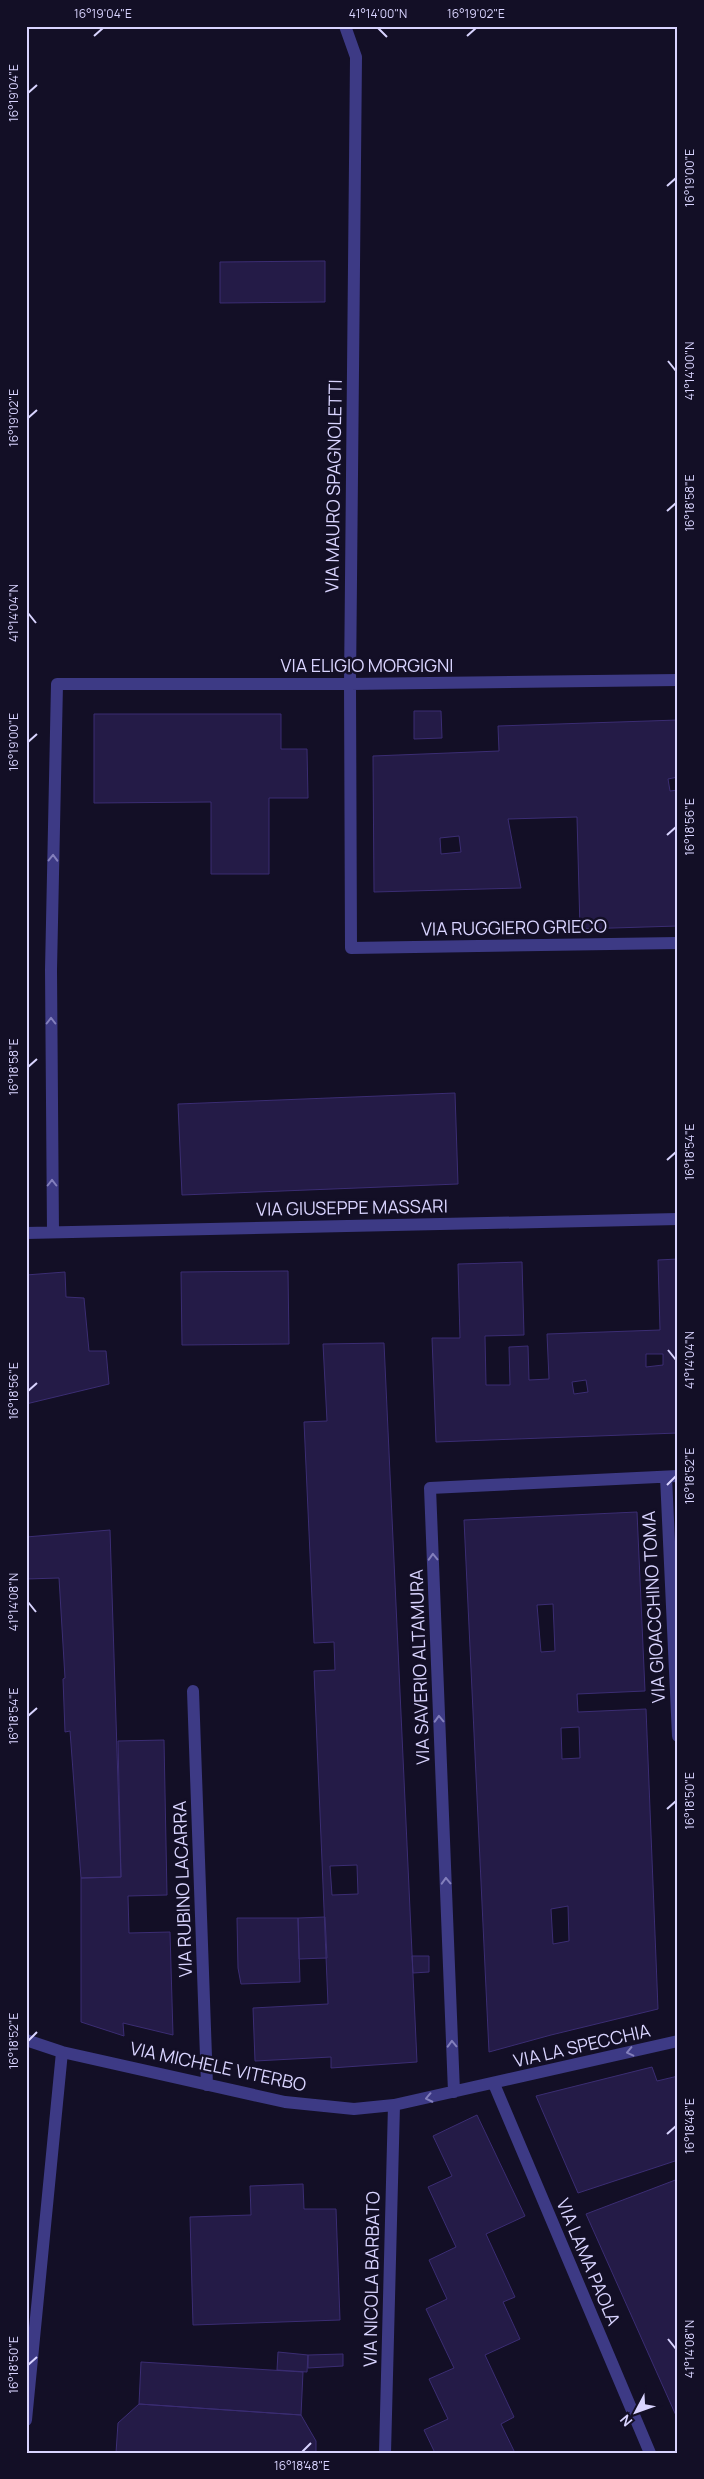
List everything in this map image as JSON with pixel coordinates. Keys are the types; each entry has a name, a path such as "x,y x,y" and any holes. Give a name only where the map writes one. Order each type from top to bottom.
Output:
{"street":[{"name":"VIA MAURO SPAGNOLETTI","path":"346,26 356,57 350,684 351,948"},
{"name":"VIA ELIGIO MORGIGNI","path":"53,1232 51,970 57,684 350,684 678,680"},
{"name":"VIA RUGGIERO GRIECO","path":"351,948 678,943"},
{"name":"VIA GIUSEPPE MASSARI","path":"26,1232 678,1219"},
{"name":"VIA GIOACCHINO TOMA","path":"672,1477 678,1736"},
{"name":"VIA SAVERIO ALTAMURA","path":"454,2092 430,1488 672,1477"},
{"name":"VIA RUBINO LACARRA","path":"193,1691 207,2085"},
{"name":"VIA MICHELE VITERBO","path":"26,2040 62,2052 285,2102 354,2108 394,2106 494,2084"},
{"name":"VIA LA SPECCHIA","path":"494,2084 678,2041"},
{"path":"26,2420 62,2052"},
{"name":"VIA LAMA PAOLA","path":"494,2084 650,2453"},
{"name":"VIA NICOLA BARBATO","path":"386,2453 394,2106"}],"building":[{"path":"325,261 325,302 220,303 220,262"},
{"path":"414,711 441,711 442,738 414,739"},
{"path":"94,714 281,714 281,749 307,749 308,798 269,798 269,874 211,874 211,802 94,803"},
{"path":"678,720 678,777 668,779 670,791 678,790 678,926 580,929 577,817 508,819 521,888 374,892 373,756 499,751 498,726","holes":["459,836 461,852 441,854 440,838"]},
{"path":"455,1093 458,1184 182,1195 178,1104"},
{"path":"678,1259 678,1433 436,1442 432,1338 460,1338 458,1264 522,1262 524,1335 485,1336 486,1385 510,1385 509,1347 528,1346 529,1380 549,1379 547,1334 660,1330 658,1260","holes":["646,1354 663,1354 663,1365 646,1367","586,1380 588,1392 574,1394 572,1382"]},
{"path":"288,1271 289,1344 182,1345 181,1272"},
{"path":"65,1272 66,1297 84,1298 89,1351 106,1351 109,1384 26,1404 26,1275"},
{"path":"384,1343 417,2062 331,2068 331,2057 255,2061 253,2008 328,2004 314,1671 335,1670 334,1642 314,1643 304,1422 327,1421 323,1344","holes":["357,1865 358,1894 332,1895 330,1866"]},
{"path":"637,1512 645,1691 577,1694 578,1712 646,1709 658,2009 489,2052 464,1520","holes":["553,1604 555,1651 541,1652 537,1605","579,1727 580,1758 562,1759 561,1728","568,1906 569,1941 553,1944 551,1909"]},
{"path":"110,1530 121,1877 81,1878 70,1731 65,1732 63,1679 65,1678 59,1578 26,1579 26,1537"},
{"path":"164,1740 167,1895 128,1896 129,1933 170,1932 173,2035 123,2023 124,2036 81,2022 81,1878 121,1877 118,1741"},
{"path":"325,1917 327,1958 299,1959 298,1918"},
{"path":"237,1918 298,1918 300,1982 241,1984 238,1968"},
{"path":"412,1956 429,1956 429,1972 413,1973"},
{"path":"652,2067 657,2081 678,2076 678,2160 578,2193 536,2096"},
{"path":"477,2115 525,2216 486,2234 515,2297 503,2302 520,2339 485,2355 514,2417 501,2424 515,2453 435,2453 424,2430 448,2419 429,2379 454,2368 426,2309 447,2299 429,2260 456,2247 428,2187 452,2176 433,2136"},
{"path":"678,2179 678,2420 586,2214"},
{"path":"303,2184 304,2209 336,2209 340,2320 193,2325 190,2217 251,2215 250,2186"},
{"path":"278,2352 308,2355 307,2372 277,2370"},
{"path":"343,2354 343,2366 308,2368 308,2355"},
{"path":"141,2362 303,2372 301,2415 139,2404"},
{"path":"139,2404 301,2415 316,2441 316,2453 116,2453 118,2423"}]}
